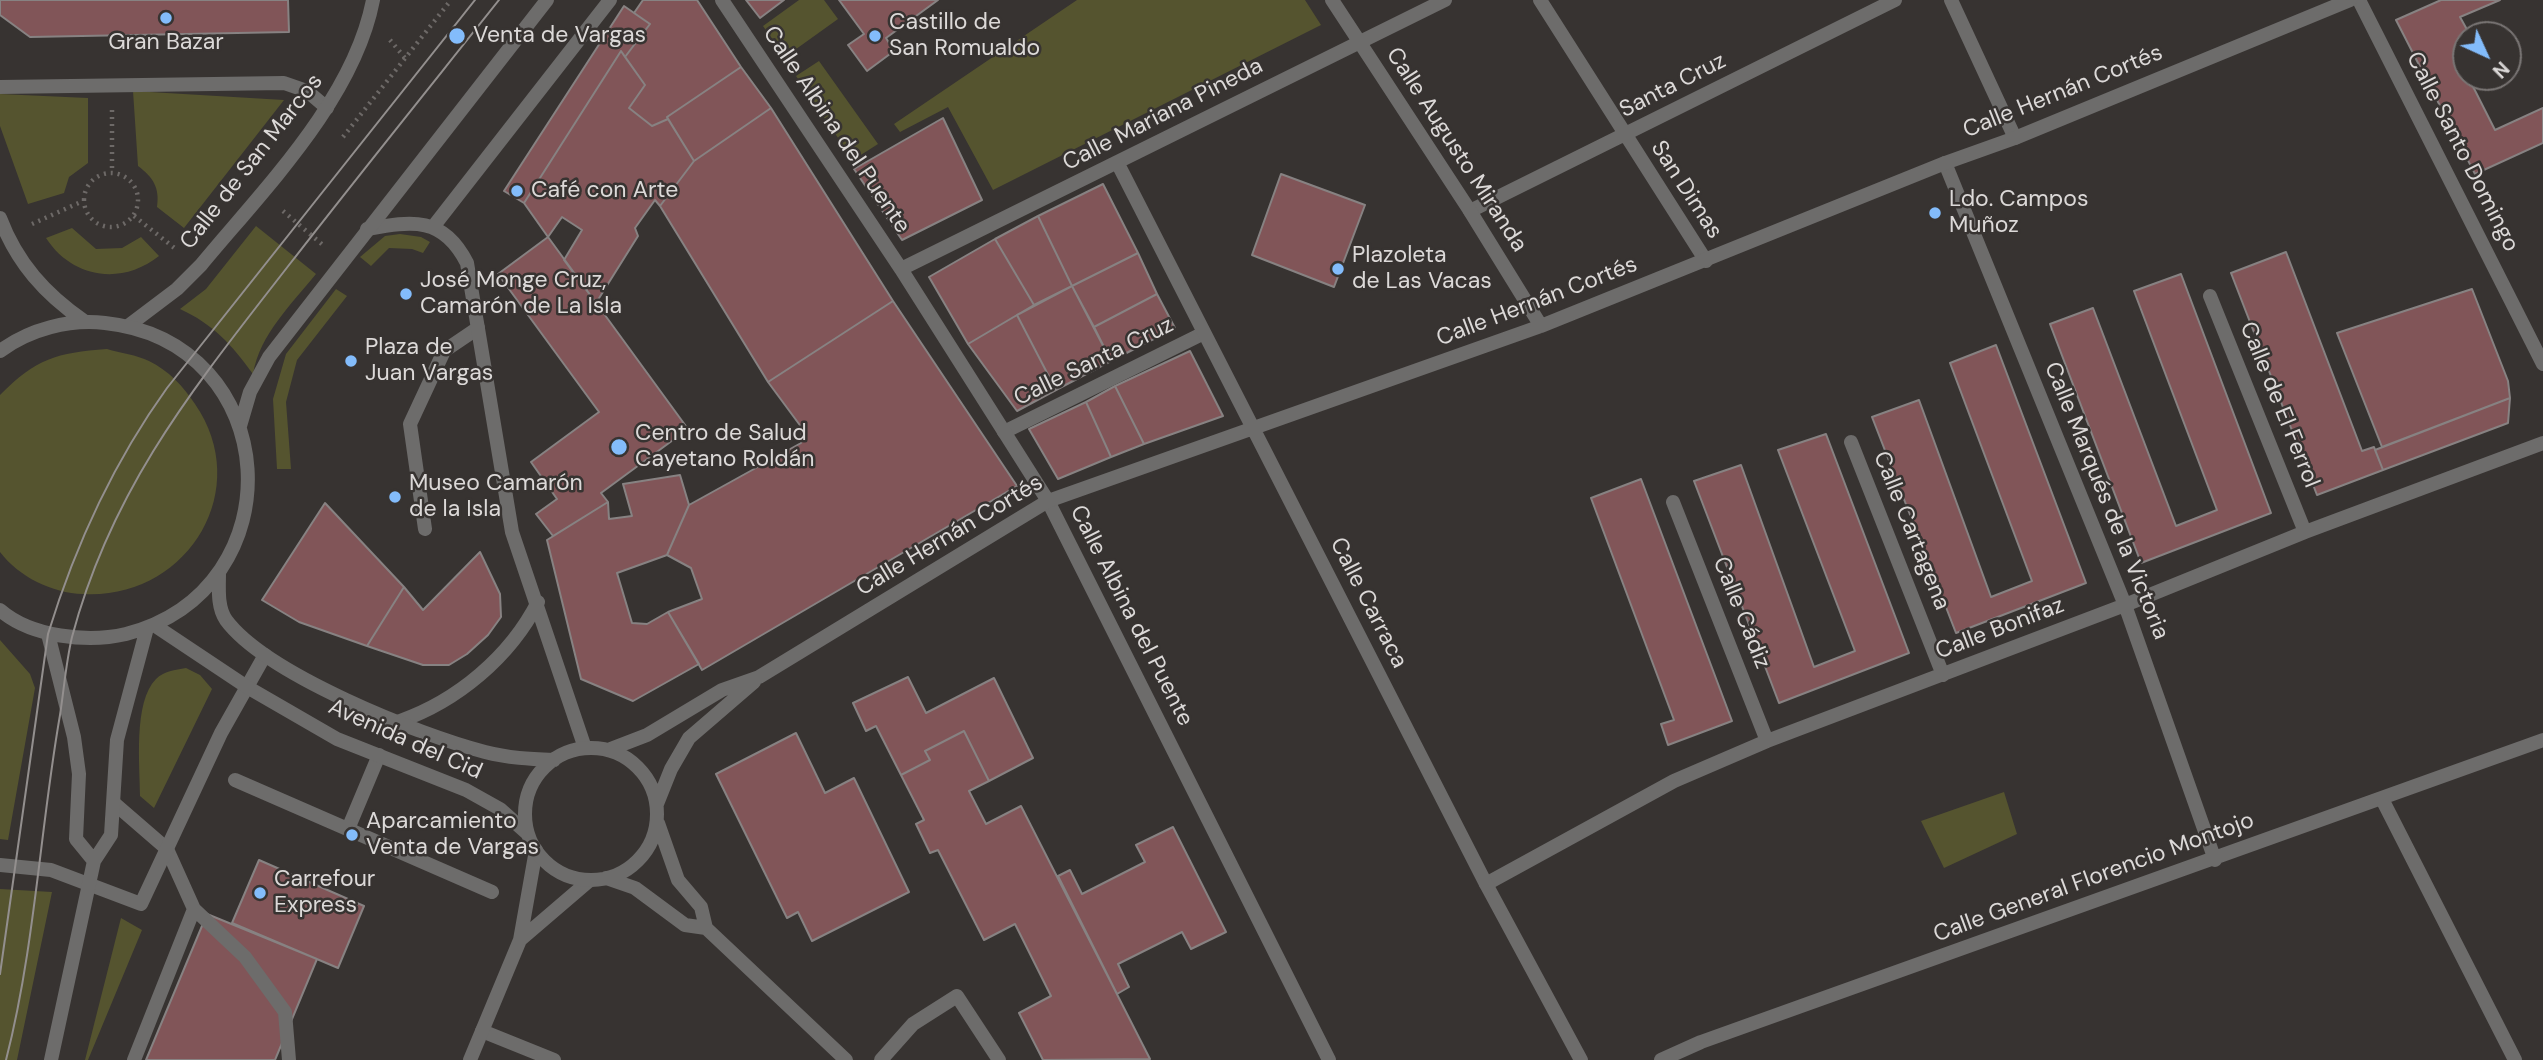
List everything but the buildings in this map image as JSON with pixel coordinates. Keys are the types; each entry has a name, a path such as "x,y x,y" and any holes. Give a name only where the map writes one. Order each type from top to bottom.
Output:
{"street":[{"name":"Calle de San Marcos","path":"128,326 177,289 201,265 327,108 350,72 373,0"},
{"path":"240,426 250,392 269,357 341,261 547,0"},
{"path":"433,227 610,0"},
{"name":"Calle Albina del Puente","path":"722,0 901,269 1048,501 1329,1060"},
{"name":"Calle Augusto Miranda","path":"1332,0 1470,211 1541,326"},
{"name":"Calle Mariana Pineda","path":"901,269 1445,0"},
{"name":"San Dimas","path":"1540,0 1624,136 1706,261"},
{"name":"Santa Cruz","path":"1470,211 1895,0"},
{"path":"1951,0 2015,138"},
{"name":"Calle Hernán Cortés","path":"759,677 1048,501 1541,326 1945,163 2015,138 2350,0"},
{"name":"Calle Santo Domingo","path":"2359,0 2543,363"},
{"path":"0,87 284,83 307,91 327,108"},
{"name":"Calle Marqués de la Victoria","path":"1945,163 2124,605 2215,860"},
{"name":"Calle Carraca","path":"1118,164 1486,884 1581,1060"},
{"path":"0,218 22,264 43,288 84,321"},
{"path":"367,229 410,222 433,227 459,247 467,263 512,532 538,602 585,748"},
{"name":"Calle de El Ferrol","path":"2210,296 2305,532"},
{"path":"0,351 46,328 84,321 128,326 172,343 191,357 226,397 240,426 248,456 248,497 235,546 219,573 201,594 150,627 110,638 72,638 48,634 0,610"},
{"path":"425,529 410,425 444,351 478,328"},
{"name":"Calle Santa Cruz","path":"1004,432 1204,333"},
{"name":"Calle Cartagena","path":"1851,442 1943,675"},
{"name":"Calle Bonifaz","path":"1486,884 1674,781 1767,741 2124,605 2305,532 2543,443"},
{"name":"Calle Cádiz","path":"1672,502 1767,741"},
{"name":"Avenida del Cid","path":"219,573 219,597 225,618 265,655 361,707 400,722 483,752 518,759 554,760"},
{"path":"400,722 428,711 502,653 523,631 538,602"},
{"path":"51,1060 94,861 111,835 117,740 150,627"},
{"name":"Avenida del Cid","path":"150,627 337,739 466,790 500,809 528,834"},
{"path":"48,634 74,737 79,774 76,839 94,861"},
{"path":"0,865 51,870 141,904 221,733 265,655"},
{"path":"608,750 647,735 722,690 759,677"},
{"path":"759,677 689,738 671,769 657,812 653,839 642,858 626,871 606,878 572,880 557,872 536,850 528,834 525,813 529,793 539,774 554,760 585,748 608,750 626,757 641,770 652,786 657,812 678,880 701,907 706,928 846,1060"},
{"name":"Calle General Florencio Montojo","path":"1661,1060 1701,1042 2215,860 2543,740"},
{"path":"348,829 379,755"},
{"path":"235,780 492,892"},
{"path":"2382,799 2515,1060"},
{"path":"115,804 167,849 194,909 245,957 285,1012 289,1060"},
{"path":"470,1060 520,940 536,850"},
{"path":"606,878 635,888 685,925 706,928"},
{"path":"520,940 590,880"},
{"path":"134,1060 194,909"},
{"path":"881,1060 913,1024 957,996 999,1060"},
{"path":"482,1031 554,1060"}],"path":[{"path":"338,143 451,0"},
{"path":"111,86 112,172"},
{"path":"112,172 124,175 132,183 138,205 134,216 115,228 103,227 86,213 83,201 91,180 112,172"},
{"path":"6,235 83,201"},
{"path":"285,213 341,261"},
{"path":"134,216 177,251 184,242"}],"shaded area":[{"path":"799,0 824,0 838,19 785,57 763,26"},
{"path":"1077,0 1305,0 1321,25 993,190 948,107 900,132 894,124"},
{"path":"819,61 878,144 853,160 796,76"},
{"path":"133,91 284,100 184,228 157,207 154,184 148,174 138,166"},
{"path":"0,94 88,98 88,163 69,177 64,193 28,204 0,126"},
{"path":"256,226 316,274 269,333 253,374 221,336 180,309 206,289"},
{"path":"72,228 96,249 122,248 141,237 159,256 129,271 113,274 83,269 69,262 46,238"},
{"path":"400,234 421,237 430,242 423,253 412,249 389,248 371,266 360,257 385,236"},
{"path":"336,289 347,296 297,360 286,402 291,469 277,469 273,399 286,354"},
{"path":"107,349 139,357 163,369 186,391 195,404 212,437 217,471 213,504 200,534 180,559 152,579 120,591 71,593 48,587 26,576 0,552 0,395 25,373 48,360 74,353"},
{"path":"0,640 30,674 35,688 8,840 0,839"},
{"path":"186,668 200,675 212,689 154,808 140,796 139,735 144,703 149,689 159,676"},
{"path":"2004,792 2017,834 1944,868 1921,821"},
{"path":"0,889 52,892 17,1060 0,1060"},
{"path":"121,918 142,930 88,1060 85,1060"}],"tram line":[{"path":"0,974 48,634 70,569 97,506 129,446 167,388 475,0"},
{"path":"6,1060 31,931 70,646 89,583 110,532 161,439 221,353 499,0"}],"place":[{"name":"Gran Bazar","path":"166,18"},
{"name":"Venta de Vargas","path":"457,36"},
{"name":"Castillo de San Romualdo","path":"875,36"},
{"name":"Café con Arte","path":"517,191"},
{"name":"Ldo. Campos Muñoz","path":"1935,213"},
{"name":"Plazoleta de Las Vacas","path":"1338,269"},
{"name":"José Monge Cruz, Camarón de La Isla","path":"406,294"},
{"name":"Plaza de Juan Vargas","path":"351,361"},
{"name":"Centro de Salud Cayetano Roldán","path":"619,447"},
{"name":"Museo Camarón de la Isla","path":"395,497"},
{"name":"Aparcamiento Venta de Vargas","path":"352,835"},
{"name":"Carrefour Express","path":"260,893"}]}
